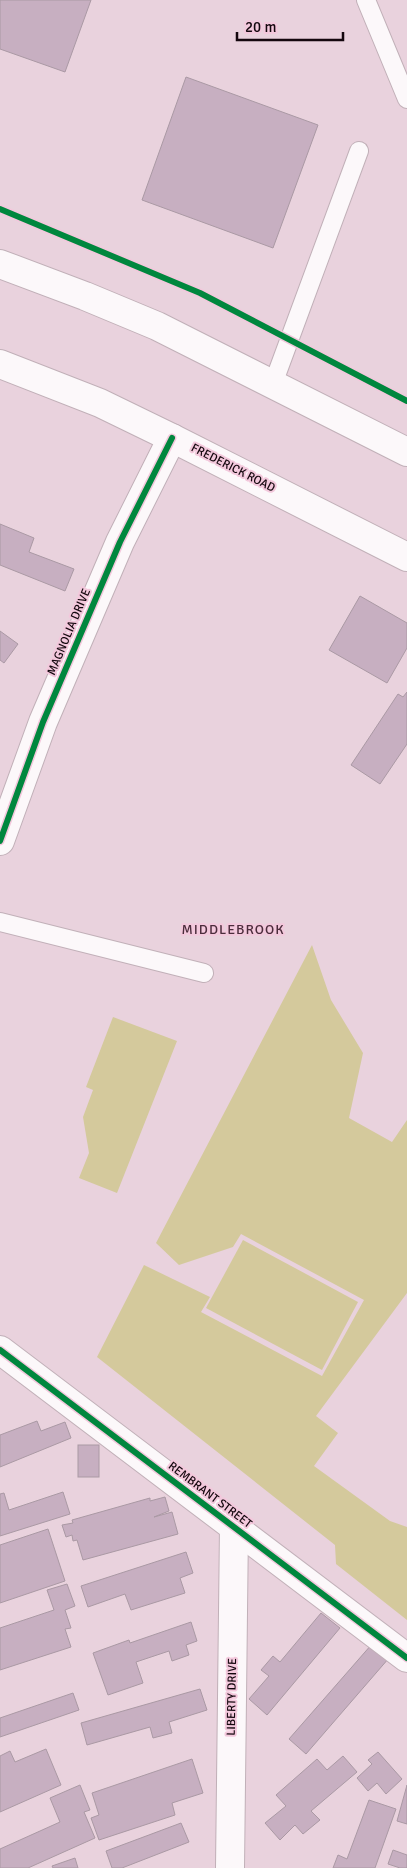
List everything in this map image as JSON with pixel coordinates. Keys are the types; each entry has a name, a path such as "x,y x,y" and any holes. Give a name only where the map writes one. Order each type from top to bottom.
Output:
{"street":[{"path":"0,264 157,326 404,450"},
{"name":"FREDERICK ROAD","path":"1,369 100,403 407,557"},
{"name":"MAGNOLIA DRIVE","path":"0,841 42,722 120,542 172,438"},
{"name":"REMBRANT STREET","path":"0,1350 407,1658"},
{"name":"LIBERTY DRIVE","path":"230,1868 234,1526"}],"lane":[{"path":"366,0 407,100"},
{"path":"273,384 360,151"},
{"path":"0,922 204,973"}],"shaded area":[{"path":"312,945 331,1000 363,1053 349,1118 392,1142 407,1120 407,1293 316,1416 338,1433 314,1466 390,1521 407,1527 407,1620 336,1564 335,1545 97,1357 144,1265 210,1297 201,1312 322,1376 364,1300 241,1234 233,1247 179,1265 156,1243"},
{"path":"113,1017 177,1041 117,1193 79,1178 89,1153 83,1117 93,1090 86,1087"},
{"path":"243,1240 358,1302 322,1370 206,1308"}],"building":[{"path":"0,0 91,0 65,72 0,49"},
{"path":"186,77 318,125 273,248 142,200"},
{"path":"0,524 34,538 29,552 74,569 65,591 0,565"},
{"path":"360,596 407,623 407,648 387,683 329,650"},
{"path":"0,631 18,644 4,663 0,660"},
{"path":"407,692 407,744 380,784 351,765 398,694 403,697"},
{"path":"37,1421 41,1431 65,1422 71,1438 0,1467 0,1435"},
{"path":"78,1445 99,1445 99,1477 78,1477"},
{"path":"63,1492 70,1514 0,1536 0,1494 4,1493 9,1510"},
{"path":"165,1497 169,1511 154,1517 172,1512 178,1534 83,1560 77,1540 73,1541 72,1535 66,1537 62,1525 73,1523 72,1520 150,1498 150,1501"},
{"path":"48,1529 65,1581 0,1603 0,1545"},
{"path":"186,1552 193,1573 180,1578 185,1593 131,1610 125,1594 88,1607 81,1586"},
{"path":"67,1584 75,1606 65,1610 71,1628 65,1629 71,1647 0,1670 0,1628 54,1610 47,1590"},
{"path":"321,1613 340,1628 267,1715 249,1699 269,1676 261,1670 273,1656 280,1662"},
{"path":"191,1622 197,1641 186,1645 189,1655 172,1661 169,1651 136,1662 143,1683 108,1695 93,1653 129,1640 130,1643"},
{"path":"372,1644 389,1658 306,1754 289,1739"},
{"path":"200,1689 207,1710 169,1722 172,1733 153,1738 150,1727 87,1745 81,1723"},
{"path":"73,1693 79,1710 0,1737 0,1718"},
{"path":"46,1749 61,1785 0,1812 0,1756 10,1751 15,1762"},
{"path":"378,1752 402,1779 386,1794 377,1783 368,1791 357,1778 372,1764 368,1760"},
{"path":"343,1756 357,1772 311,1811 320,1820 303,1834 295,1825 280,1840 265,1823 286,1806 276,1795 317,1759 327,1770"},
{"path":"192,1759 203,1793 172,1803 175,1815 99,1840 91,1818 99,1815 92,1793"},
{"path":"80,1785 90,1810 84,1812 95,1838 28,1868 0,1868 0,1849 60,1822 50,1798"},
{"path":"407,1785 407,1824 397,1821"},
{"path":"369,1800 396,1809 375,1868 333,1868 338,1855 347,1859"},
{"path":"181,1823 189,1842 122,1868 112,1868 106,1851"},
{"path":"393,1850 407,1855 407,1868 388,1864"},
{"path":"75,1858 78,1868 53,1868 52,1866"}],"cycle path":[{"path":"0,209 200,293 407,401"},
{"path":"0,841 43,722 120,542 172,438"},
{"path":"0,1350 407,1658"}],"district":[{"name":"MIDDLEBROOK","path":"233,929"}]}
